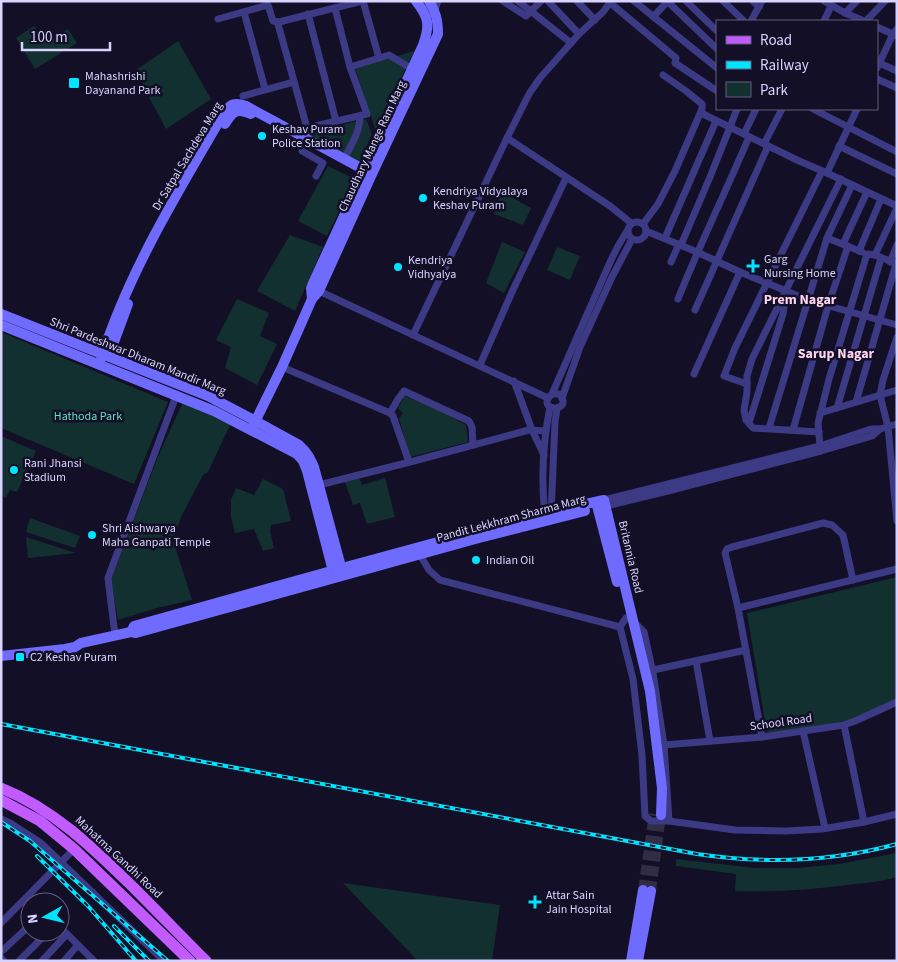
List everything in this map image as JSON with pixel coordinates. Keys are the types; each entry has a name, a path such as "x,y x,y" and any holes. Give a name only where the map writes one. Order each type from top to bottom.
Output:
{"main road":[{"path":"416,1 426,16 427,29"},
{"name":"Chaudhary Mange Ram Marg","path":"312,299 311,288 313,283 438,34 437,6 429,1"},
{"name":"Chaudhary Mange Ram Marg","path":"254,426 312,299 320,291 367,175 422,48 427,29"},
{"name":"Dr Satpal Sachdeva Marg","path":"102,366 119,309 145,253 227,108 238,103 246,106 306,137 367,175"},
{"path":"306,137 367,175"},
{"name":"Shri Pardeshwar Dharam Mandir Marg","path":"1,314 208,396 297,454 307,471 338,573"},
{"name":"Shri Pardeshwar Dharam Mandir Marg","path":"1,325 214,411 254,426 269,428 299,445 311,459 319,485 338,573"},
{"path":"263,407 269,428"},
{"name":"Pandit Lekkhram Sharma Marg","path":"1,656 74,642 81,643 131,632 136,633 338,573 548,516 601,504"},
{"name":"Britannia Road","path":"601,504 629,619 650,691 662,788 661,817"},
{"name":"Pandit Lekkhram Sharma Marg","path":"338,573 420,555 548,516"},
{"name":"Pandit Lekkhram Sharma Marg","path":"1,651 18,652"},
{"name":"Mahatma Gandhi Road","path":"1,788 15,793 46,811 81,838 206,961"},
{"name":"Mahatma Gandhi Road","path":"1,800 40,821 74,849 190,961"},
{"path":"631,961 647,891 638,961"}],"street":[{"path":"218,19 268,5 273,21 279,22 362,1 379,58"},
{"path":"503,1 524,16 528,16 541,1"},
{"path":"518,1 571,43"},
{"path":"548,1 579,34"},
{"path":"577,1 594,20"},
{"path":"634,1 716,67"},
{"path":"653,17 668,1 716,48"},
{"path":"686,1 716,30"},
{"path":"722,1 749,20"},
{"path":"824,1 862,20"},
{"path":"845,13 857,1"},
{"path":"866,20 885,1"},
{"path":"413,335 529,94 540,78 610,2 676,58 675,63 716,90"},
{"path":"750,20 758,3"},
{"path":"427,29 437,6"},
{"path":"824,20 831,6"},
{"path":"306,137 336,122 367,114 350,67 335,8"},
{"path":"244,12 265,89"},
{"path":"308,14 336,122"},
{"path":"279,22 306,137 302,151 323,163 316,176"},
{"path":"878,27 895,33 878,65 897,71"},
{"path":"350,67 389,56 412,69"},
{"path":"627,231 632,239 642,239 644,237 645,227 675,171 703,107 702,104 663,75"},
{"path":"878,78 897,88"},
{"path":"243,96 294,82"},
{"path":"671,262 737,110"},
{"path":"678,299 697,252 720,204 756,110"},
{"path":"695,310 782,110"},
{"path":"815,110 897,152"},
{"path":"747,384 724,376 735,348 856,110"},
{"path":"701,113 897,207 850,312 820,413 818,423 820,446"},
{"path":"344,159 360,125 360,116"},
{"path":"665,238 716,121"},
{"path":"507,138 610,206 631,223"},
{"path":"839,146 897,174"},
{"path":"480,365 566,178"},
{"path":"819,432 753,428 746,420 744,410 747,376 752,359 841,179"},
{"path":"769,428 828,238 852,185"},
{"path":"792,430 845,245 867,192"},
{"path":"859,251 881,199"},
{"path":"548,516 555,422 554,408 547,402 611,260 631,223 636,221 657,236 680,244 740,272 808,300 897,325"},
{"path":"828,238 894,263"},
{"path":"554,408 560,407 562,403 562,398 580,346 632,239"},
{"path":"856,402 880,320 897,246"},
{"path":"837,408 864,316 874,256"},
{"path":"694,374 740,272"},
{"path":"320,291 514,382 550,396 559,394 562,398"},
{"path":"749,424 783,314 786,291"},
{"path":"897,337 880,395 897,521"},
{"path":"282,367 390,413 394,416 409,462"},
{"path":"514,382 532,430 544,455"},
{"path":"820,413 897,390"},
{"path":"390,413 404,391 469,421 472,427 473,445"},
{"path":"115,635 108,578 176,396"},
{"path":"548,516 544,455 546,431 554,408"},
{"name":"Pandit Lekkhram Sharma Marg","path":"601,504 668,491 821,451 872,436 884,428 897,424"},
{"path":"601,504 820,446 871,429 884,428"},
{"path":"319,485 532,430 546,431"},
{"path":"762,737 738,608 725,553 726,549 814,526 829,524 837,528 843,535 853,580"},
{"path":"420,555 429,570 440,580 620,627"},
{"path":"738,608 897,569"},
{"path":"620,627 629,619 644,632 664,745 661,817"},
{"path":"620,627 633,679 642,755 645,816 651,821 661,817 736,830 786,831 825,828 864,822 897,814"},
{"path":"652,670 746,650"},
{"path":"696,661 710,741"},
{"name":"School Road","path":"664,745 762,737 844,725 897,702"},
{"path":"844,725 864,822"},
{"path":"804,731 825,828"},
{"path":"1,819 41,843 164,961"},
{"path":"32,892 74,849"},
{"path":"1,923 20,904"},
{"path":"1,952 20,934"},
{"path":"70,937 91,960"},
{"path":"19,961 38,942"},
{"path":"42,961 60,942"},
{"path":"64,961 78,946"},
{"path":"1,958 4,961"}],"green space":[{"path":"34,26 45,42 68,29 77,43 35,69 16,38"},
{"path":"178,41 211,99 166,129 135,71"},
{"path":"414,51 376,131 355,69"},
{"path":"366,119 372,134 359,162 305,134"},
{"path":"328,166 355,179 327,236 298,221"},
{"path":"502,192 531,208 523,225 494,214"},
{"path":"290,235 323,247 295,311 257,291"},
{"path":"502,242 525,252 504,293 486,283"},
{"path":"557,247 580,256 570,280 547,270"},
{"path":"237,299 269,313 260,336 277,344 257,385 225,368 231,347 216,340"},
{"name":"Hathoda Park","path":"1,332 168,402 134,484 1,428"},
{"path":"404,396 437,409 466,425 468,442 410,457 399,419 403,413 398,408"},
{"path":"183,402 231,423 208,472 203,475 181,517 173,540 192,600 118,620 111,580 157,459"},
{"name":"Rani Jhansi Stadium","path":"1,436 36,451 17,492 10,490 6,498 1,496"},
{"path":"359,478 362,485 385,478 395,517 367,524 360,503 353,505 345,482"},
{"path":"263,479 283,489 291,521 271,525 270,531 274,548 263,551 254,529 235,533 231,517 231,500 236,488 254,495"},
{"path":"30,518 80,536 75,548 26,532"},
{"path":"26,537 76,553 28,558"},
{"path":"897,577 897,699 851,720 767,734 747,613"},
{"path":"897,853 897,877 872,882 791,890 735,891 736,874 676,866 676,859 755,868 797,868 839,864"},
{"path":"343,883 500,905 492,961 418,961"}],"tunnel":[{"path":"643,890 654,814"},
{"path":"651,891 661,815"}],"railway":[{"path":"1,724 697,854 747,859 797,860 847,855 897,844"},
{"path":"1,822 30,841 168,961"},
{"path":"37,856 88,906 136,961"},
{"path":"114,926 149,961"}],"place":[{"name":"Mahashrishi Dayanand Park","path":"74,83"},
{"name":"Keshav Puram Police Station","path":"262,136"},
{"name":"Kendriya Vidyalaya Keshav Puram","path":"423,198"},
{"name":"Garg Nursing Home","path":"753,266"},
{"name":"Kendriya Vidhyalya","path":"398,267"},
{"name":"Rani Jhansi Stadium","path":"14,470"},
{"name":"Shri Aishwarya Maha Ganpati Temple","path":"92,535"},
{"name":"Indian Oil","path":"476,560"},
{"name":"C2 Keshav Puram","path":"20,657"},
{"name":"Attar Sain Jain Hospital","path":"535,902"}],"district":[{"name":"Prem Nagar","path":"800,299"},
{"name":"Sarup Nagar","path":"836,353"}]}
